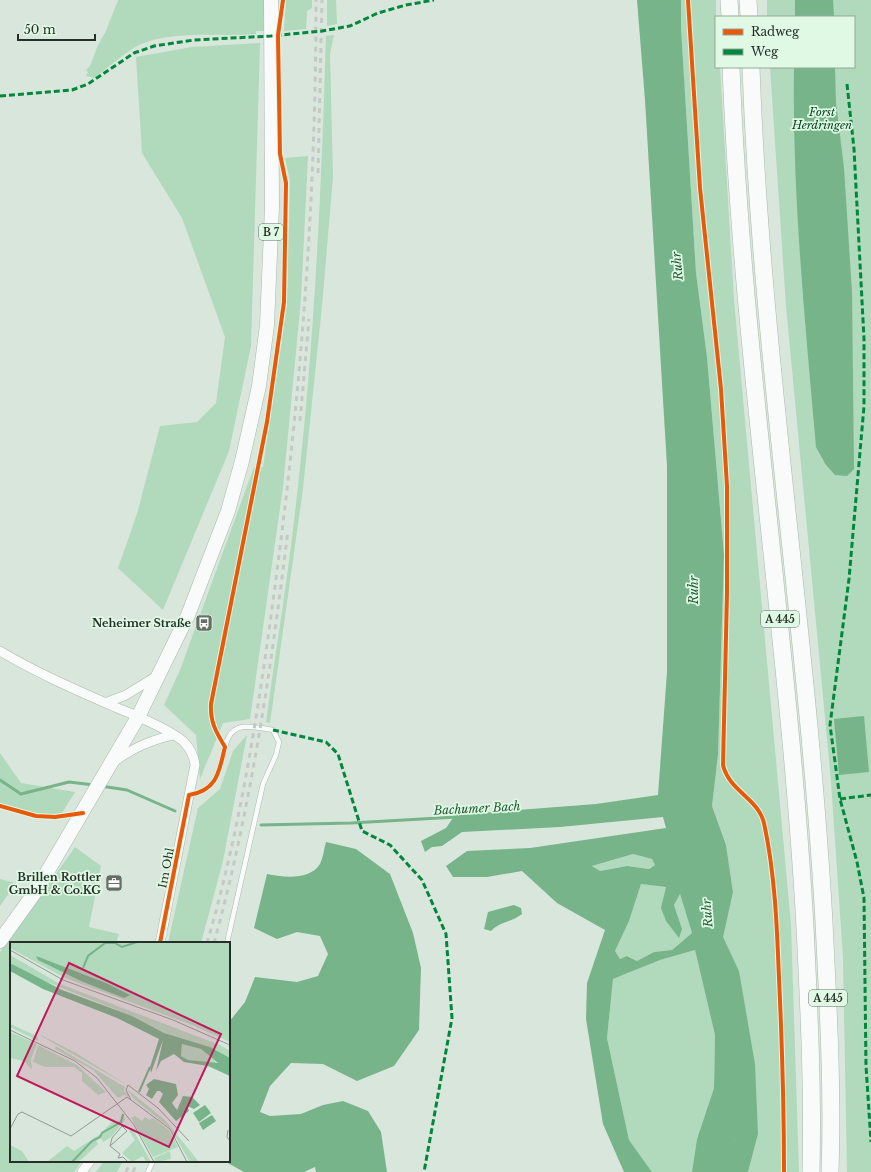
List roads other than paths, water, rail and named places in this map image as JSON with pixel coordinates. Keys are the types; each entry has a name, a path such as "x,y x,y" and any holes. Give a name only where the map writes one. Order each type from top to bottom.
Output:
{"highway":[{"path":"729,0 730,16"},
{"path":"748,0 749,16"},
{"name":"A 445","path":"731,68 733,123 743,250 799,823 810,1018 810,1172"},
{"name":"A 445","path":"751,68 762,242 818,825 829,1018 830,1172"}],"main road":[{"name":"B 7","path":"0,941 36,891 138,717 188,614 228,511 242,461 259,386 267,325 272,207 271,0"}],"street":[{"path":"0,651 61,684 138,717 173,735 183,742 194,758 195,765 190,795"},
{"path":"105,702 131,693 159,675"},
{"path":"113,762 135,747 149,741 173,735"},
{"name":"Im Ohl","path":"160,942 190,795"},
{"path":"82,1172 89,1162"}],"lane":[{"path":"190,795 206,790 213,785 229,736 234,731 240,728 254,727 273,730 279,742 276,755 263,784 227,942"},
{"path":"148,1172 153,1162"}],"water":[{"path":"637,0 681,0 681,28 696,273 707,357 724,555 718,755 712,806 726,845 733,892 723,937 739,971 755,1064 758,1134 748,1172 692,1172 697,1139 714,1088 715,1035 695,950 660,960 613,979 607,1038 629,1140 652,1172 624,1172 603,1124 586,1019 587,983 605,930 557,903 522,871 487,877 453,877 446,866 467,851 530,848 666,828 663,817 560,827 462,832 442,846 432,847 425,852 421,841 446,828 455,815 596,804 658,795 667,672 667,466 645,100","holes":["633,854 652,859 655,865 649,869 627,866 600,871 592,866","641,884 666,887 661,908 666,921 679,938 682,929 674,905 680,894 692,933 672,950 654,952 637,961 627,956 620,959 615,951 629,921","741,1116 747,1141 742,1156 733,1147"]},
{"path":"795,0 833,0 834,16 795,16"},
{"path":"794,68 835,68 836,103 844,168 852,292 854,469 847,476 835,475 826,465 816,447 800,257 794,115"},
{"path":"864,716 869,772 839,775 834,719"},
{"path":"326,842 356,849 390,874 413,933 421,968 419,1030 394,1066 357,1081 323,1064 291,1063 270,1086 260,1112 270,1116 301,1114 323,1105 343,1101 368,1111 381,1132 387,1172 316,1172 315,1167 304,1172 244,1172 226,1162 230,1162 230,1021 245,1002 255,977 297,982 318,976 328,954 320,936 297,932 277,939 254,928 267,874 288,877 303,875 315,869 320,864"},
{"path":"514,905 521,908 522,914 514,919 498,925 491,931 484,929 488,912"}],"waterway":[{"name":"Bachumer Bach","path":"0,780 21,794 69,782 94,785"},
{"name":"Bachumer Bach","path":"101,786 127,790 175,811"},
{"name":"Bachumer Bach","path":"261,825 351,823 457,817"},
{"name":"Ruhr","path":"735,1172 744,1140 743,1104"}],"railway":[{"path":"207,942 230,855 248,766 275,586 284,513 299,367 310,220 316,0"},
{"path":"318,173 322,0"},
{"path":"300,421 309,319"},
{"path":"214,942 239,841 249,790 267,686 288,530"},
{"path":"126,1172 131,1162"},
{"path":"133,1172 138,1162"}],"place":[{"name":"Neheimer Straße","path":"204,623"},
{"name":"Brillen Rottler GmbH & Co.KG","path":"114,883"}],"park label":[{"name":"Forst Herdringen","path":"822,118"}]}
